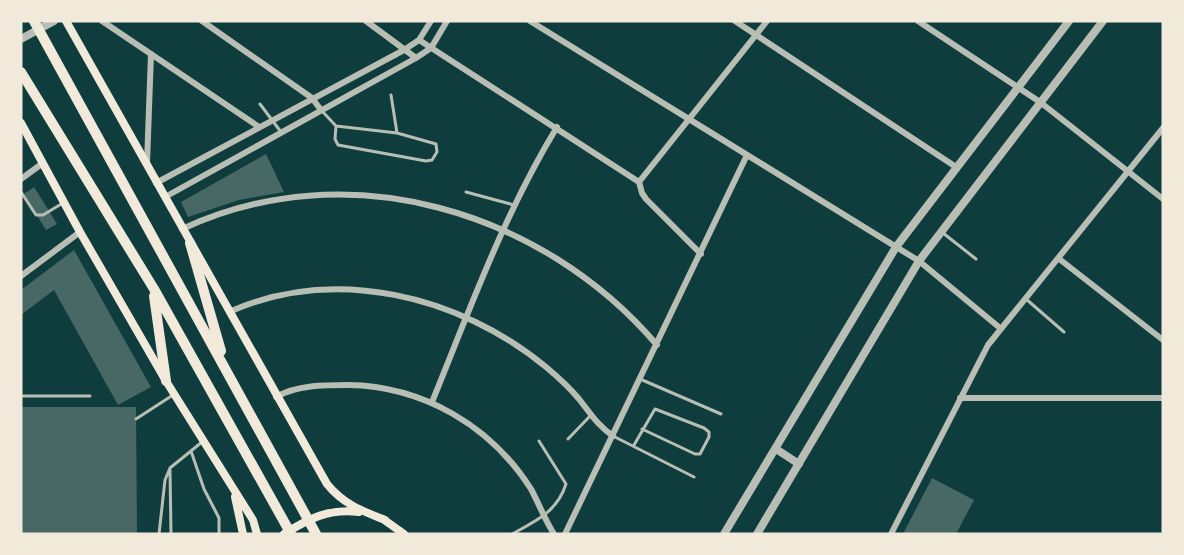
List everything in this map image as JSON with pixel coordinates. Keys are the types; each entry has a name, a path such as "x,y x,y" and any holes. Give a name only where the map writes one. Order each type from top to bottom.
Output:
{"highway":[{"path":"34,21 316,534"},
{"path":"22,74 153,289 291,534"},
{"path":"190,243 227,372"},
{"path":"153,289 166,381"}],"main road":[{"path":"66,21 327,484 336,496 354,508 385,520 405,534"},
{"path":"21,123 80,232 166,381 253,520 257,534"},
{"path":"231,484 243,534"},
{"path":"284,534 309,519 328,513 348,511 385,520"}],"street":[{"path":"21,39 54,21"},
{"path":"102,21 259,127"},
{"path":"202,21 312,98 321,110"},
{"path":"366,21 416,58"},
{"path":"156,183 404,50 419,40 431,21"},
{"path":"165,198 416,58 431,48 447,21"},
{"path":"530,21 919,261 1000,328"},
{"path":"735,21 956,167"},
{"path":"639,182 767,21"},
{"path":"918,21 1040,102 1163,199"},
{"path":"724,534 896,247 1069,21"},
{"path":"757,534 919,261 1103,21"},
{"path":"419,40 639,182 646,199 701,254"},
{"path":"147,166 151,54"},
{"path":"432,402 503,229 524,183 556,127"},
{"path":"891,534 981,357 1000,328 1163,128"},
{"path":"565,534 747,155"},
{"path":"21,179 43,163"},
{"path":"182,229 234,208 263,201 316,195 385,197 422,204 471,217 503,229 550,254 592,283 630,316 657,345"},
{"path":"21,276 80,232"},
{"path":"1058,258 1163,340"},
{"path":"229,312 260,300 325,290 372,291 416,299 466,317 507,339 563,382 597,424 613,436"},
{"path":"276,397 286,392 307,388 358,385 396,390 432,402 476,428 497,447 519,473 554,534"},
{"path":"960,398 1163,398"},
{"path":"776,449 799,464"}],"lane":[{"path":"391,95 397,133"},
{"path":"260,104 281,132"},
{"path":"321,110 336,126 397,133 436,144 437,148 434,157 426,161 341,146 336,142 336,126"},
{"path":"21,192 36,215 43,215 64,202"},
{"path":"466,192 514,206"},
{"path":"941,232 976,259"},
{"path":"1025,298 1064,332"},
{"path":"640,379 721,414"},
{"path":"136,419 174,394"},
{"path":"21,396 90,396"},
{"path":"634,446 642,429 655,409 705,428 709,432 709,437 700,454 694,454 642,429"},
{"path":"568,439 591,415"},
{"path":"613,436 694,477"},
{"path":"159,534 165,480 170,468 204,441"},
{"path":"512,534 545,516 557,505 566,484 539,441"},
{"path":"191,451 204,489 219,518 219,534"},
{"path":"170,468 171,534"},
{"path":"523,528 526,534"}],"building":[{"path":"266,154 284,192 239,200 188,217 181,202"},
{"path":"34,187 57,224 46,230 24,194"},
{"path":"74,250 151,387 118,405 54,290 21,315 21,290"},
{"path":"21,407 136,407 137,534 21,534"},
{"path":"932,478 974,500 956,534 903,534"}]}
